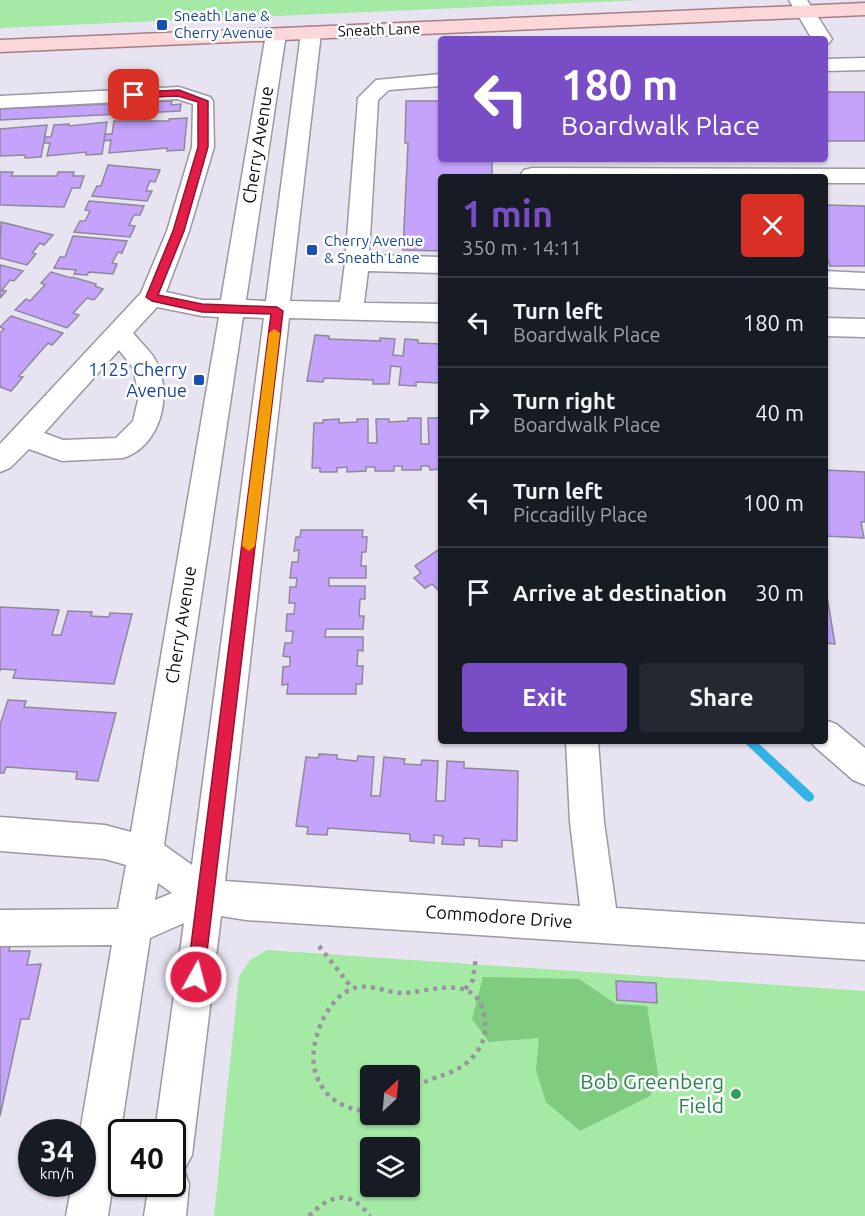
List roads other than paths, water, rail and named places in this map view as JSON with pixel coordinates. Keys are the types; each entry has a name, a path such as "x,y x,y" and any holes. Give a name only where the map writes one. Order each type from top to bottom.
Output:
{"main road":[{"name":"Sneath Lane","path":"0,66 801,6 865,9"},
{"path":"828,47 865,27"},
{"name":"Sneath Lane","path":"309,42 438,46"},
{"name":"Sneath Lane","path":"0,46 274,44"}],"street":[{"path":"801,6 818,36"},
{"name":"Cherry Avenue","path":"177,1119 206,896 309,42"},
{"name":"Cherry Avenue","path":"87,1216 274,44"},
{"path":"828,50 865,64"},
{"path":"351,310 357,263 368,99 383,84 438,80"},
{"path":"0,102 179,93 203,101 203,147 178,231 152,297 25,437 0,461"},
{"path":"828,176 865,176"},
{"path":"357,263 438,264"},
{"path":"828,279 865,280"},
{"path":"152,297 202,308 438,313"},
{"path":"828,327 865,328"},
{"path":"25,437 62,451 123,448 145,425 152,396 145,365 119,333"},
{"path":"828,738 865,769"},
{"path":"582,744 587,822 600,923"},
{"path":"0,834 105,842 146,853"},
{"name":"Commodore Drive","path":"146,853 206,896 246,902 600,923 865,942"},
{"path":"0,928 133,927 206,896"},
{"path":"165,1216 167,1197"}],"waterway":[{"path":"752,744 809,797"}],"place":[{"name":"Sneath Lane & Cherry Avenue","path":"162,25"},
{"name":"Cherry Avenue & Sneath Lane","path":"312,250"},
{"name":"1125 Cherry Avenue","path":"199,380"},
{"name":"Bob Greenberg Field","path":"736,1094"}]}
